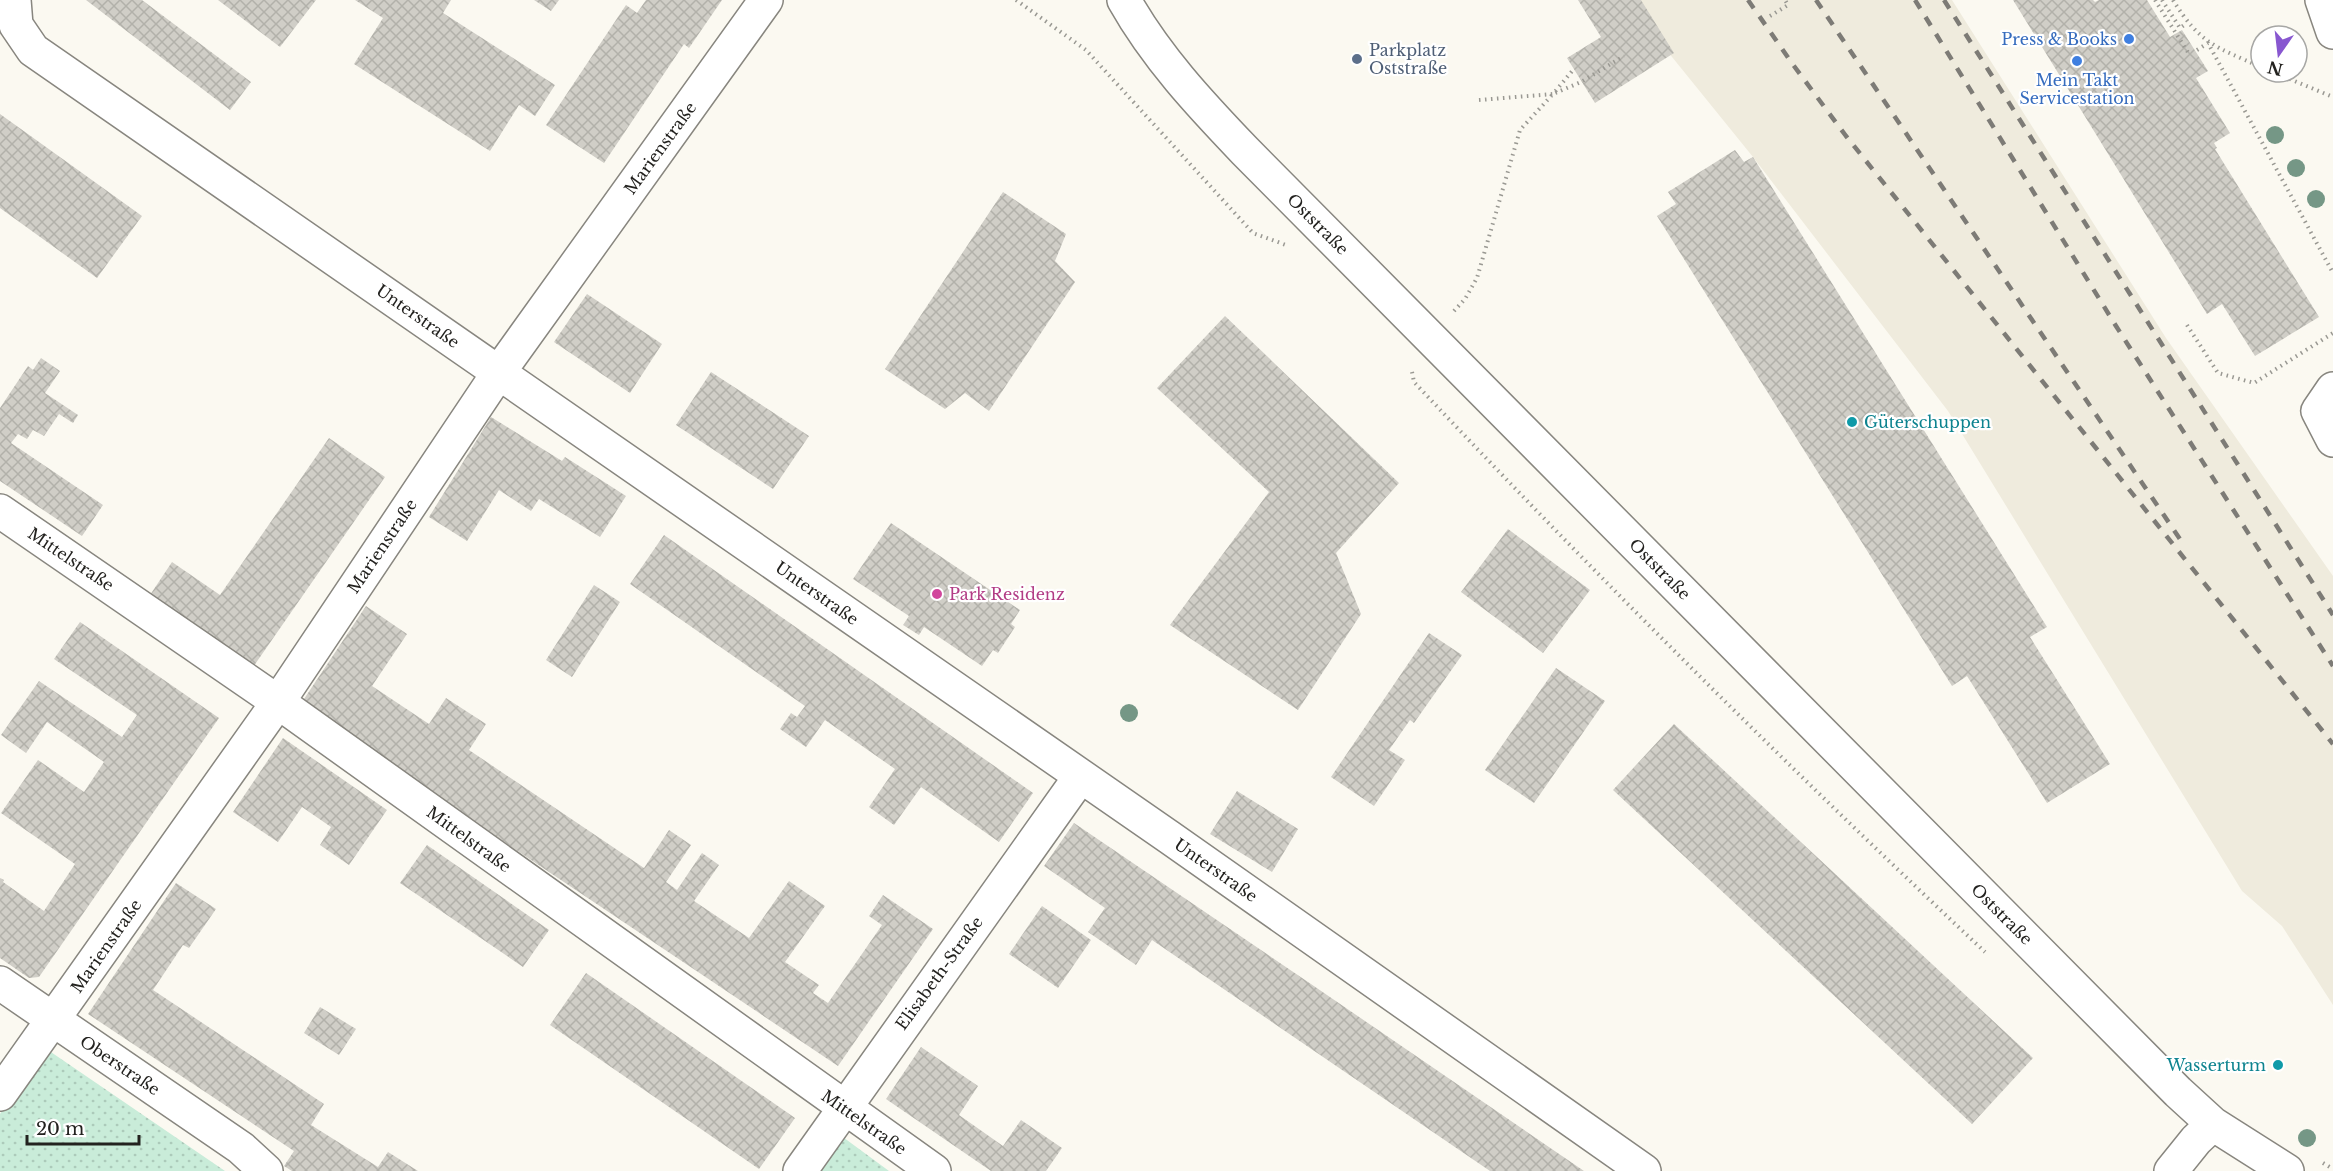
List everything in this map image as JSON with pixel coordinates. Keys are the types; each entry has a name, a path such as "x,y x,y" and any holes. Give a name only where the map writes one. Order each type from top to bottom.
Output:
{"street":[{"name":"Unterstraße","path":"14,0 16,25 33,50 1169,837 1644,1171"},
{"name":"Marienstraße","path":"0,1094 278,702 499,372 766,0"},
{"name":"Oststraße","path":"1124,0 1164,61 1196,100 2178,1092 2213,1124 2287,1171"},
{"path":"2322,0 2333,32"},
{"path":"2333,389 2318,411 2333,440"},
{"name":"Mittelstraße","path":"0,511 278,702 934,1171"},
{"name":"Elisabeth-Straße","path":"800,1171 1080,777"},
{"name":"Oberstraße","path":"0,983 241,1148 266,1171"},
{"path":"2171,1171 2188,1149 2213,1124"}],"path":[{"path":"1016,0 1086,50 1252,233 1297,249"},
{"path":"1770,16 1788,5 1785,0"},
{"path":"2156,0 2190,54 2184,58"},
{"path":"2162,0 2180,28 2187,23"},
{"path":"2173,0 2187,23 2208,43 2333,273"},
{"path":"2197,50 2208,43"},
{"path":"2208,43 2249,62"},
{"path":"1479,100 1553,94 1581,82 1624,56"},
{"path":"1573,69 1520,130 1476,278 1465,299 1411,356 1414,382 1477,450 1755,731 1879,853 1992,959"},
{"path":"2302,84 2333,97"},
{"path":"2187,325 2218,373 2254,384 2333,333"}],"shaded area":[{"path":"1635,0 1952,0 2166,338 2333,576 2333,1005 2282,926 2242,891 1948,411 1753,157 1668,52"}],"green space":[{"path":"45,1048 225,1171 0,1171 0,1114"},
{"path":"836,1132 889,1171 812,1171"}],"building":[{"path":"86,0 142,0 251,82 230,110"},
{"path":"218,0 316,0 280,47"},
{"path":"355,0 451,0 443,13 555,85 535,116 519,105 490,151 354,64 383,18"},
{"path":"534,0 559,0 551,11"},
{"path":"646,0 722,0 689,48 684,44 604,163 546,125 626,5 637,13"},
{"path":"1578,0 1641,0 1674,53 1595,103 1567,58 1601,37"},
{"path":"2013,0 2093,0 2095,2 2099,0 2147,0 2170,37 2182,30 2208,71 2196,78 2230,133 2214,143 2217,148 2215,149 2319,317 2255,356 2222,304 2207,314"},
{"path":"0,114 142,216 97,278 0,208"},
{"name":"Güterschuppen","path":"1735,150 1744,162 1753,157 2047,627 2030,637 2110,764 2047,803 1967,676 1952,686 1657,216 1676,204 1668,192"},
{"path":"1003,192 1066,234 1055,261 1075,282 989,411 965,393 945,409 885,369"},
{"path":"587,294 662,344 630,393 554,342"},
{"path":"1225,316 1399,483 1336,553 1361,614 1298,710 1170,625 1269,492 1157,388"},
{"path":"41,358 60,371 45,393 78,415 73,423 59,414 44,436 33,430 27,439 18,434 11,443 103,505 82,536 0,481 0,408 28,366 33,370"},
{"path":"711,372 809,436 773,489 676,425"},
{"path":"491,417 562,461 565,457 626,496 600,537 539,499 531,511 499,490 467,541 429,517"},
{"path":"329,438 385,477 251,670 148,598 172,562 220,595"},
{"name":"Park Residenz","path":"891,523 1020,610 1011,624 1015,627 998,653 993,650 982,666 924,627 919,635 903,625 909,616 853,579"},
{"path":"1508,529 1590,590 1543,653 1461,592"},
{"path":"664,535 1033,793 999,842 921,787 894,825 869,807 895,769 825,720 806,747 780,729 791,713 797,717 805,706 630,584"},
{"path":"594,585 620,602 572,677 546,660"},
{"path":"366,606 407,634 372,686 429,724 446,698 486,724 469,750 644,868 669,830 691,845 666,882 677,890 702,853 719,865 694,901 749,938 789,881 825,906 785,962 819,985 813,993 828,1003 882,925 869,916 883,895 933,929 838,1066 300,705"},
{"path":"80,622 219,718 39,977 29,978 0,958 0,878 44,911 75,864 1,813 38,760 84,792 104,762 47,722 26,753 1,735 39,681 122,737 137,715 54,659"},
{"path":"1429,633 1462,655 1414,723 1410,720 1389,750 1405,760 1374,806 1331,777"},
{"path":"1556,668 1605,701 1534,803 1485,770"},
{"path":"1674,724 2033,1058 1972,1124 1613,790"},
{"path":"283,738 387,810 349,865 320,845 331,827 302,807 278,842 233,812"},
{"path":"1237,791 1298,829 1272,872 1210,834"},
{"path":"1074,823 1584,1171 1490,1171 1152,940 1136,965 1088,932 1105,908 1044,866"},
{"path":"427,845 549,930 523,967 400,883"},
{"path":"176,883 216,909 189,948 183,945 153,990 324,1104 311,1125 378,1167 388,1152 418,1171 292,1171 284,1166 294,1151 88,1014"},
{"path":"1042,906 1091,940 1058,988 1009,954"},
{"path":"586,973 795,1118 759,1169 550,1025"},
{"path":"320,1007 356,1029 339,1055 304,1033"},
{"path":"921,1047 978,1086 959,1115 1003,1146 1021,1120 1062,1148 1046,1171 991,1171 886,1099"}],"railway":[{"path":"1748,0 1846,136 2333,744"},
{"path":"1816,0 2184,545"},
{"path":"1915,0 2116,326 2333,666"},
{"path":"1944,0 2333,615"}],"place":[{"name":"Press & Books","path":"2129,39"},
{"name":"Parkplatz Oststraße","path":"1357,59"},
{"name":"Mein Takt Servicestation","path":"2077,61"},
{"name":"Güterschuppen","path":"1852,422"},
{"name":"Park Residenz","path":"937,594"},
{"name":"Wasserturm","path":"2278,1065"}]}
